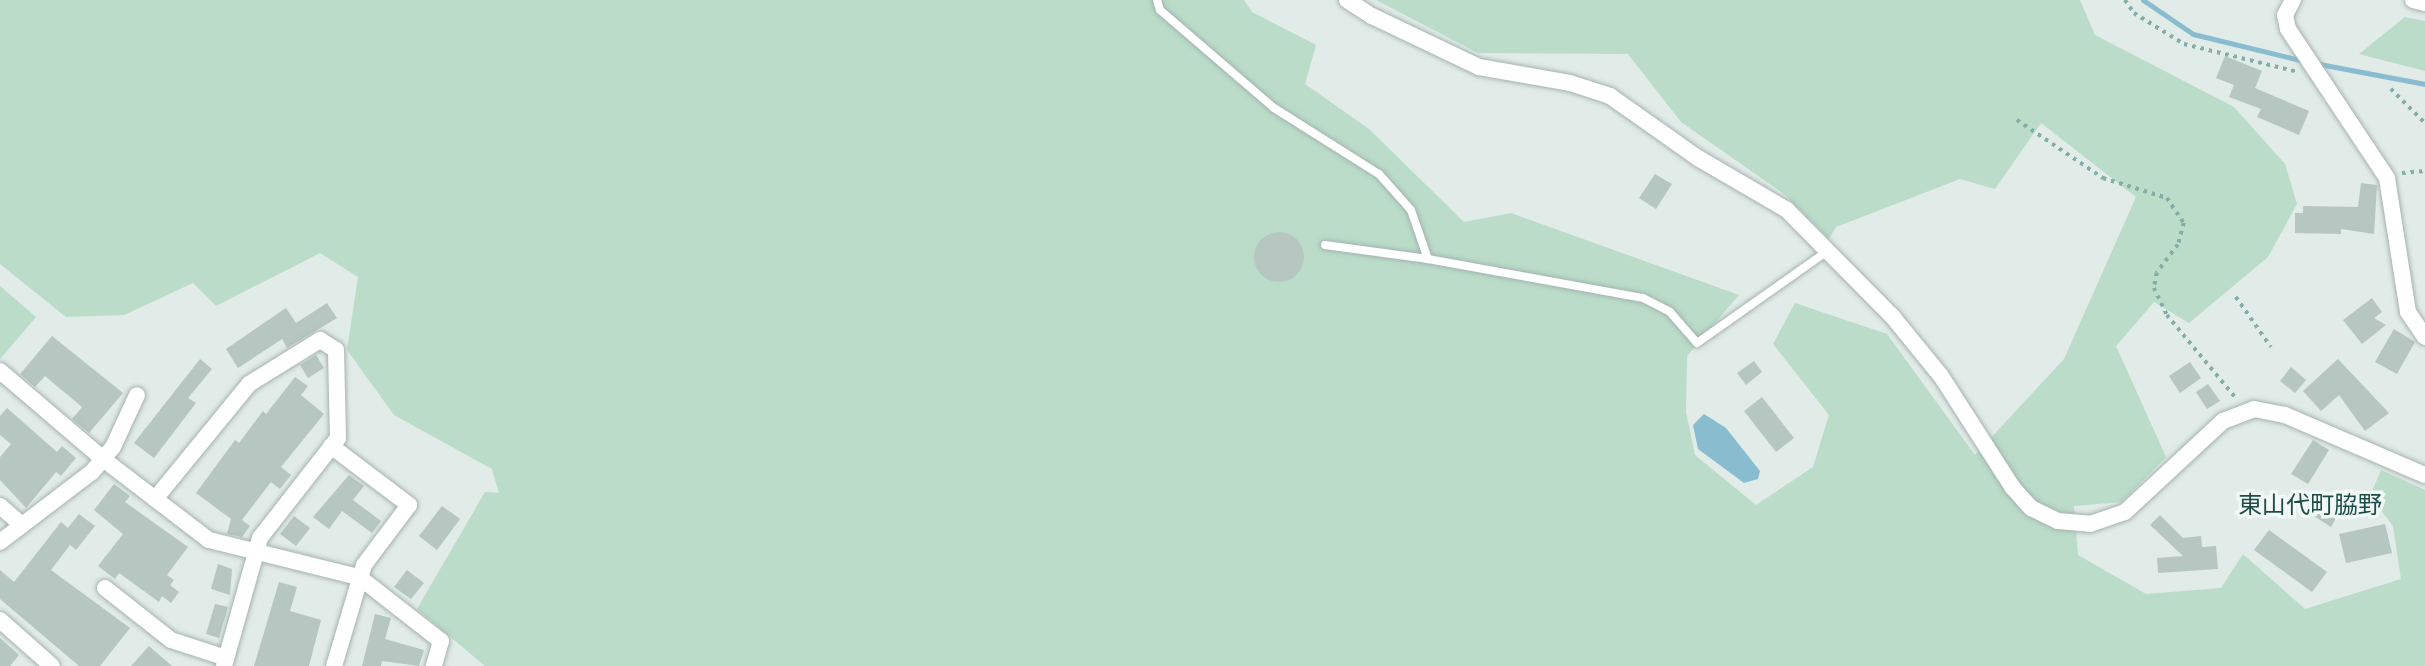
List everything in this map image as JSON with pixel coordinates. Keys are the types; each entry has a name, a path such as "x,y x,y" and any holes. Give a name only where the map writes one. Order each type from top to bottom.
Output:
{"street":[{"path":"1348,0 1372,16 1479,67 1570,83 1610,96 1698,158 1787,210 1892,316 1941,376 2013,488 2031,508 2058,521 2090,524 2125,512 2222,421 2254,409 2285,415 2425,475"},
{"path":"2293,0 2285,15 2302,51 2387,178 2407,312 2425,337"},
{"path":"2413,0 2425,3"},
{"path":"105,588 171,640 225,662 260,538 338,438 336,350 320,340 249,384 155,499"},
{"path":"0,370 103,459 209,540 359,577 441,641 434,666"},
{"path":"0,542 103,459 137,396"},
{"path":"331,446 409,506 359,577 334,666"},
{"path":"0,506 22,525"},
{"path":"0,620 52,666"}],"lane":[{"path":"1157,0 1160,10 1275,108 1379,174 1411,210 1427,258"},
{"path":"1325,245 1427,258 1643,298 1670,312 1697,343 1829,250"}],"path":[{"path":"2125,0 2134,13 2184,44 2320,79"},
{"path":"2391,89 2425,123"},
{"path":"2017,120 2103,178 2167,198 2184,223 2178,246 2157,273 2154,288 2167,315 2234,398 2245,397"},
{"path":"2387,178 2425,171"},
{"path":"2236,297 2271,346"}],"green space":[{"path":"0,0 1244,0 1252,12 1316,45 1305,84 1369,129 1464,222 1511,213 1739,295 1687,356 1686,412 1695,455 1756,505 1813,467 1829,415 1773,344 1795,303 1887,334 1975,455 2064,359 2136,197 2041,123 1995,189 1960,179 1836,227 1829,239 1784,194 1681,122 1628,54 1478,53 1376,0 2080,0 2095,35 2234,107 2285,164 2297,204 2268,257 2189,323 2154,302 2116,346 2166,457 2122,502 2074,506 2078,555 2146,594 2221,588 2243,554 2305,609 2401,579 2393,526 2370,496 2381,470 2425,490 2425,666 485,666 417,609 485,492 499,493 492,469 394,415 347,350 358,277 320,253 216,306 193,283 124,315 66,317 0,264"},
{"path":"2405,17 2425,21 2425,71 2359,54"},
{"path":"0,286 36,317 0,359"}],"water":[{"path":"1704,414 1726,428 1760,471 1758,479 1744,483 1698,449 1693,425"}],"building":[{"path":"2225,56 2262,71 2255,88 2309,111 2299,135 2257,117 2261,109 2229,97 2234,85 2216,78"},
{"path":"1655,174 1672,184 1656,209 1639,198"},
{"path":"2361,183 2377,185 2374,234 2341,229 2341,234 2295,233 2295,213 2303,213 2303,206 2358,207"},
{"path":"1279,232 1297,239 1304,257 1297,275 1279,282 1261,275 1254,257 1261,239"},
{"path":"2372,298 2382,312 2374,318 2386,325 2362,344 2343,320"},
{"path":"327,303 337,318 287,348 282,339 238,368 226,349 286,308 296,323"},
{"path":"2394,329 2415,342 2397,374 2375,362"},
{"path":"52,336 123,393 89,433 72,419 82,407 45,376 35,387 20,374"},
{"path":"316,355 324,368 308,378 300,365"},
{"path":"200,359 212,369 188,398 196,403 154,458 134,443"},
{"path":"2338,359 2389,413 2365,431 2339,395 2321,411 2303,391"},
{"path":"1754,361 1762,372 1746,385 1737,373"},
{"path":"2190,362 2201,378 2180,393 2169,376"},
{"path":"2291,367 2306,380 2295,393 2280,381"},
{"path":"295,377 308,386 301,395 324,414 281,467 291,475 280,489 271,482 242,520 250,526 242,537 227,534 231,519 196,493 235,440 239,443 263,411 266,414"},
{"path":"2208,384 2220,401 2207,409 2196,392"},
{"path":"1762,397 1794,438 1776,452 1744,411"},
{"path":"7,408 57,452 62,446 76,458 61,476 56,472 26,508 0,480 0,457 11,444 0,435 0,416"},
{"path":"2313,440 2329,450 2308,484 2291,474"},
{"path":"349,475 364,486 353,500 381,521 372,533 342,511 329,529 313,517"},
{"path":"114,484 130,496 125,502 188,547 167,575 174,580 170,585 179,592 171,603 162,596 159,602 119,573 115,579 98,566 123,534 94,510"},
{"path":"2321,505 2338,515 2331,527 2314,516"},
{"path":"442,506 460,519 437,550 419,536"},
{"path":"79,514 95,526 76,550 70,545 51,570 130,628 100,666 79,666 0,599 0,570 14,582 61,522 68,528"},
{"path":"2160,515 2183,538 2201,536 2202,547 2216,546 2218,569 2158,573 2157,558 2183,556 2150,525"},
{"path":"294,516 310,528 296,546 280,534"},
{"path":"2385,524 2392,553 2346,563 2339,534"},
{"path":"2269,530 2327,572 2312,592 2254,550"},
{"path":"218,564 232,569 230,595 211,589"},
{"path":"407,570 424,583 411,599 394,587"},
{"path":"279,582 297,587 290,611 321,620 309,666 254,666"},
{"path":"215,604 228,607 219,638 206,634"},
{"path":"375,614 391,618 385,639 424,650 419,666 382,661 381,666 362,666"},
{"path":"0,638 19,655 10,666 0,666"},
{"path":"149,646 172,666 131,666"}],"waterway":[{"path":"2143,0 2193,34 2304,61"},
{"path":"2314,63 2425,84"}],"district":[{"name":"東山代町脇野","path":"2310,506"}]}
